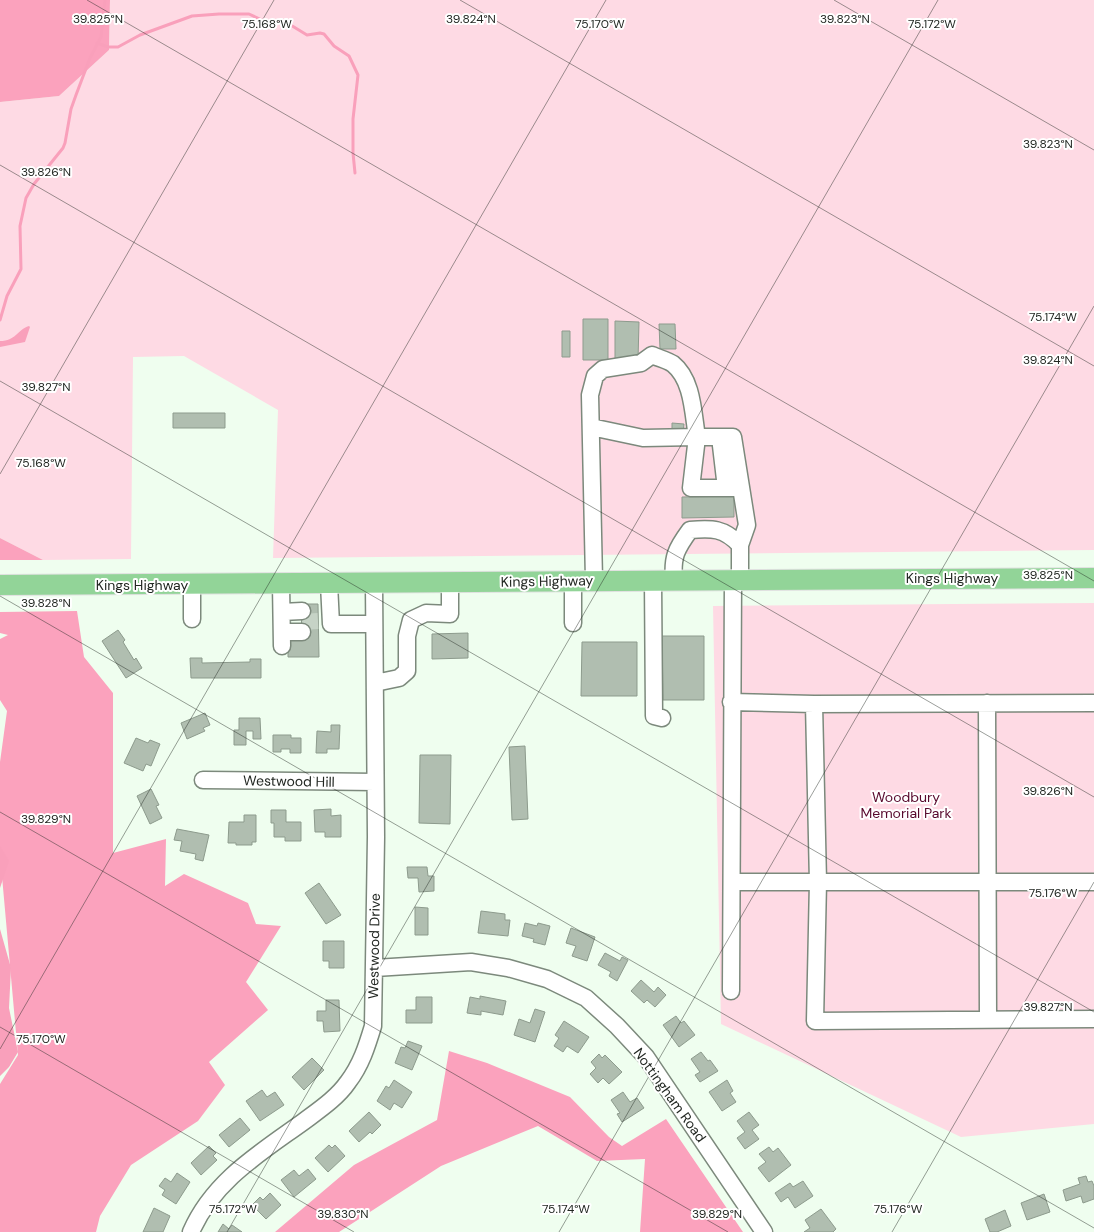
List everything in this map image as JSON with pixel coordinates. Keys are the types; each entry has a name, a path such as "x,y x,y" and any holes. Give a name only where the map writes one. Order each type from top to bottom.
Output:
{"main road":[{"name":"Kings Highway","path":"0,586 374,584 573,580 1094,578"}],"street":[{"path":"594,580 590,395 595,376 602,368 641,363 652,355 672,363 681,372 687,386 696,437 691,488 733,488"},
{"path":"591,427 643,438 733,437 733,488 747,525 740,545 736,580 732,702 731,991"},
{"path":"674,580 673,566 678,547 690,530 710,529 717,531 730,535 740,545"},
{"path":"573,580 573,623"},
{"path":"653,580 654,716 662,718"},
{"path":"375,684 399,678 407,671 407,636 411,620 426,613 450,614 450,582"},
{"path":"281,584 282,628 302,621"},
{"path":"329,584 325,619 374,624"},
{"name":"Westwood Drive","path":"191,1232 199,1214 222,1185 245,1164 328,1104 348,1082 364,1054 373,1026 375,968 374,584"},
{"path":"192,585 192,619"},
{"path":"732,702 814,704 1094,703"},
{"path":"987,703 988,1019"},
{"path":"814,704 818,882 815,1021 1094,1018"},
{"name":"Westwood Hill","path":"203,780 375,782"},
{"path":"732,882 1094,882"},
{"name":"Nottingham Road","path":"375,968 471,962 508,968 547,979 586,998 617,1026 646,1058 764,1232"}],"green space":[{"path":"110,0 1094,0 1094,550 273,558 278,410 184,356 133,357 131,559 43,560 0,538 0,102 59,96 109,50"},
{"name":"Woodbury Memorial Park","path":"1094,603 1094,1124 961,1137 721,1024 713,606"}],"shaded area":[{"path":"0,0 110,0 109,50 59,96 0,102"},
{"path":"29,326 25,342 0,347 0,341 10,339"},
{"path":"0,538 43,560 0,560"},
{"path":"77,611 84,657 113,693 113,853 166,839 165,886 184,874 248,903 256,924 281,926 246,982 268,1010 209,1062 225,1085 198,1121 131,1165 100,1216 96,1232 0,1232 0,1084 18,1055 0,854 0,762 7,711 0,700 0,639 8,635 0,633 0,612"},
{"path":"0,846 9,861 0,888"},
{"path":"0,929 11,968 9,1008 18,1052 9,1067 0,1076"},
{"path":"449,1051 487,1063 570,1097 609,1137 622,1146 666,1119 743,1232 640,1232 645,1159 597,1161 538,1126 441,1166 339,1232 275,1232 354,1165 437,1120"}],"building":[{"path":"583,319 608,319 608,360 583,360"},
{"path":"615,321 639,322 638,360 615,360"},
{"path":"659,324 675,324 676,349 660,349"},
{"path":"562,331 570,331 570,357 562,357"},
{"path":"173,413 225,413 225,428 173,428"},
{"path":"672,423 684,424 683,434 672,434"},
{"path":"734,496 734,517 682,518 682,497"},
{"path":"301,604 318,604 319,657 288,657 288,638 302,638"},
{"path":"118,630 134,660 136,658 142,668 126,678 102,641"},
{"path":"468,633 468,658 432,659 432,634"},
{"path":"662,636 704,636 704,700 663,700"},
{"path":"582,642 637,642 637,696 581,696"},
{"path":"190,658 202,658 202,663 250,662 250,659 261,659 261,678 191,678"},
{"path":"205,713 210,725 203,728 205,731 187,739 181,723"},
{"path":"239,718 260,718 261,739 253,739 253,731 246,731 246,745 234,745 234,730 239,730"},
{"path":"331,725 340,725 339,749 327,749 327,753 316,753 317,731 331,732"},
{"path":"273,735 291,735 291,738 301,738 301,753 290,753 290,749 281,749 281,752 273,752"},
{"path":"136,738 148,743 150,740 160,744 151,766 146,764 143,771 124,763"},
{"path":"525,746 528,819 512,820 509,747"},
{"path":"420,755 451,755 450,824 419,823"},
{"path":"151,789 159,805 156,806 162,818 150,824 137,796"},
{"path":"331,809 331,816 341,815 341,837 325,837 325,832 315,832 314,810"},
{"path":"271,810 286,810 286,822 301,822 301,841 285,841 285,837 274,837 274,823 271,823"},
{"path":"244,815 256,815 256,842 252,842 252,845 228,843 229,822 244,822"},
{"path":"177,829 209,835 203,861 195,859 196,854 180,851 182,841 174,840"},
{"path":"407,867 427,867 428,876 434,876 434,891 419,892 418,878 408,878"},
{"path":"319,883 341,915 326,924 305,893"},
{"path":"415,907 428,908 428,935 415,935"},
{"path":"481,911 505,914 505,920 510,920 508,936 478,933"},
{"path":"525,923 537,926 538,923 550,926 545,945 533,942 534,939 522,936"},
{"path":"571,928 595,937 587,961 572,956 576,946 566,943"},
{"path":"323,941 344,941 344,968 329,968 329,961 323,961"},
{"path":"605,953 620,961 622,957 628,960 617,981 609,976 611,972 598,965"},
{"path":"641,980 654,992 658,987 666,995 655,1007 647,1000 644,1003 631,991"},
{"path":"480,996 506,1001 503,1015 481,1011 481,1015 467,1013 470,997 480,999"},
{"path":"416,997 432,997 432,1023 406,1023 406,1010 416,1010"},
{"path":"326,1000 339,1000 340,1031 324,1032 323,1021 317,1021 317,1011 326,1011"},
{"path":"535,1009 545,1012 535,1042 514,1035 519,1019 530,1023"},
{"path":"676,1016 681,1023 684,1021 695,1035 679,1047 663,1025"},
{"path":"564,1021 589,1037 578,1053 567,1046 563,1052 554,1046 559,1038 555,1035"},
{"path":"408,1041 422,1046 412,1070 395,1063 401,1047 405,1048"},
{"path":"701,1052 718,1071 700,1082 695,1075 700,1072 691,1059"},
{"path":"599,1054 602,1058 605,1055 622,1072 609,1084 603,1078 598,1083 590,1074 596,1068 591,1062"},
{"path":"312,1058 324,1070 304,1090 292,1077"},
{"path":"394,1080 412,1092 402,1108 394,1103 390,1110 377,1101 386,1086 389,1088"},
{"path":"727,1080 733,1091 730,1093 736,1102 722,1111 709,1092"},
{"path":"262,1090 267,1097 275,1092 284,1105 260,1121 246,1101"},
{"path":"623,1092 630,1102 637,1098 644,1108 622,1122 617,1114 620,1113 611,1100"},
{"path":"369,1112 381,1125 372,1134 370,1132 359,1142 349,1131"},
{"path":"749,1112 759,1125 752,1130 759,1139 745,1149 737,1138 745,1132 737,1121"},
{"path":"240,1118 250,1130 229,1147 219,1135"},
{"path":"329,1145 332,1148 335,1145 345,1156 328,1172 315,1158"},
{"path":"209,1146 216,1153 213,1156 217,1160 201,1175 191,1163"},
{"path":"769,1147 773,1152 778,1148 791,1165 769,1182 758,1168 766,1162 759,1154"},
{"path":"308,1169 316,1179 294,1197 281,1180 294,1170 299,1176"},
{"path":"177,1173 190,1182 176,1204 162,1195 165,1190 159,1186 165,1178 171,1182"},
{"path":"1086,1176 1088,1182 1092,1181 1094,1186 1094,1199 1083,1203 1081,1196 1066,1201 1063,1190 1080,1184 1078,1178"},
{"path":"803,1181 813,1196 795,1208 788,1197 781,1202 775,1193 790,1183 793,1187"},
{"path":"270,1193 281,1205 266,1219 252,1205 260,1197 263,1200"},
{"path":"1044,1194 1050,1212 1027,1220 1021,1203"},
{"path":"154,1208 170,1216 163,1232 143,1232"},
{"path":"821,1209 836,1229 833,1232 804,1232 810,1228 805,1220"},
{"path":"1005,1210 1011,1226 997,1232 990,1232 985,1219"},
{"path":"223,1224 229,1229 232,1225 242,1232 218,1232"}],"waterway":[{"path":"0,320 7,296 21,269 20,226 26,198 34,184 65,143 71,109 90,58 101,37 105,0"},
{"path":"97,43 108,47 118,47 140,35 192,16 219,14 249,14 262,20 289,24 307,35 324,34 334,46 349,56 358,75 353,119 355,173"}],"tunnel":[{"path":"302,622 318,621"}]}
